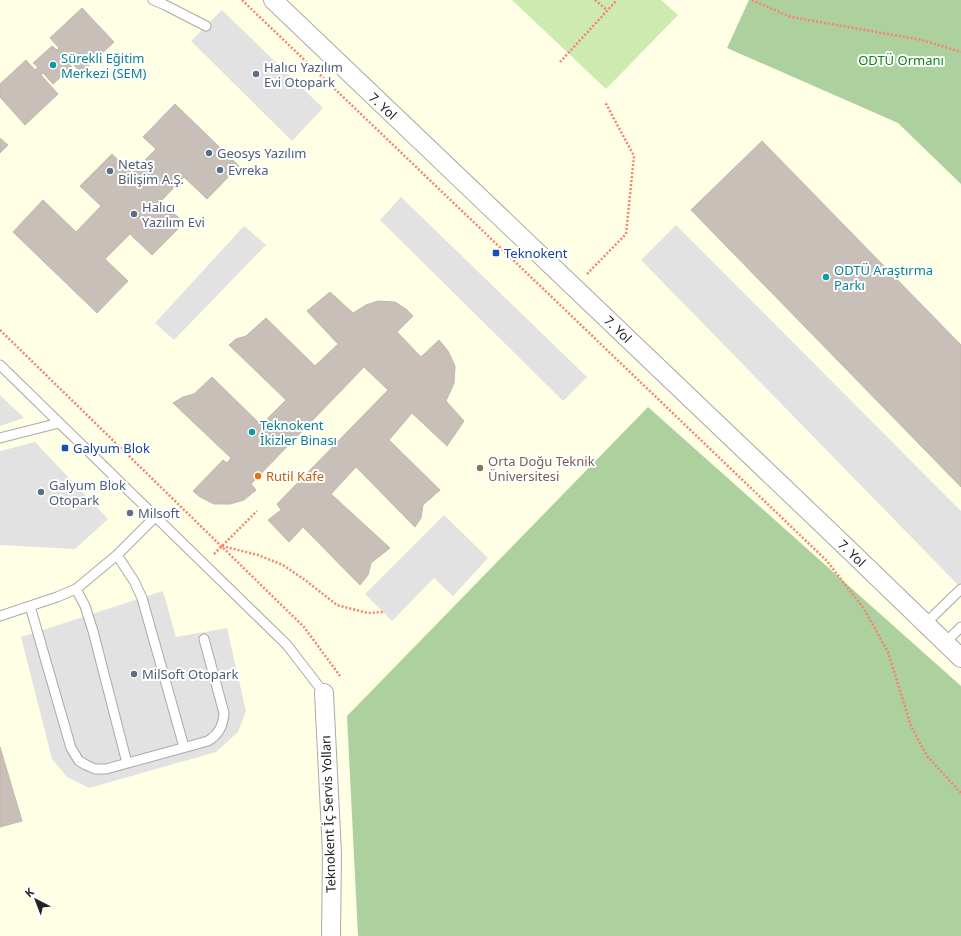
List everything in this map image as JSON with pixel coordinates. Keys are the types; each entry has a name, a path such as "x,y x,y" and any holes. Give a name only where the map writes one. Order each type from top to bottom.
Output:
{"street":[{"name":"7. Yol","path":"273,0 961,658"},
{"name":"Teknokent İç Servis Yolları","path":"324,693 332,853 331,936"}],"lane":[{"path":"153,0 206,26"},
{"path":"0,365 287,645 324,693"},
{"path":"0,438 59,423"},
{"path":"0,616 76,589 117,555 155,517"},
{"path":"117,555 134,581 142,598 184,747"},
{"path":"76,589 85,606 94,631 127,763"},
{"path":"925,624 961,589"},
{"path":"30,606 71,748 79,761 95,769 106,769 208,741 221,728 224,720 224,713 204,639"},
{"path":"945,643 961,627"}],"path":[{"path":"242,0 827,561 864,609 888,652 911,726 927,756 961,793"},
{"path":"595,0 607,10"},
{"path":"560,62 617,0"},
{"path":"752,0 791,17 922,40 961,52"},
{"path":"575,288 626,234 634,156 605,102"},
{"path":"0,330 304,626 340,676"},
{"path":"204,564 257,511"},
{"path":"222,546 258,555 282,565 305,580 337,605 368,613 383,612"}],"shaded area":[{"name":"Orta Doğu Teknik Üniversitesi","path":"0,0 961,0 961,936 0,936"},
{"name":"Halıcı Yazılım Evi Otopark","path":"222,10 323,108 292,141 191,41"},
{"path":"401,197 587,377 563,401 380,220"},
{"path":"676,225 961,511 961,588 641,260"},
{"path":"244,226 266,245 174,340 155,323"},
{"path":"0,395 24,418 0,426"},
{"name":"Galyum Blok Otopark","path":"35,442 108,519 75,549 0,545 0,451"},
{"path":"444,515 488,558 453,596 434,578 392,621 365,594"},
{"name":"MilSoft Otopark","path":"163,591 176,637 227,628 246,711 238,732 216,752 89,788 67,777 52,759 21,637"}],"green space":[{"path":"512,0 661,0 678,15 606,89"},
{"name":"ODTÜ Ormanı","path":"749,0 961,0 961,184 898,123 727,48"},
{"path":"648,407 961,686 961,936 358,936 347,716"}],"building":[{"name":"Sürekli Eğitim Merkezi (SEM)","path":"82,8 114,42 81,73 64,54 62,56 72,67 53,84 43,73 41,75 58,94 25,125 0,97 0,84 26,60 35,70 38,67 33,63 52,46 57,50 59,48 50,38"},
{"name":"Halıcı Yazılım Evi","path":"175,104 239,166 207,199 184,177 161,201 184,223 152,255 130,234 105,259 128,281 97,313 13,232 43,200 76,232 101,206 80,186 112,154 132,173 156,149 143,137"},
{"path":"0,138 8,145 0,153"},
{"name":"ODTÜ Araştırma Parkı","path":"762,141 961,345 961,487 691,210"},
{"name":"Teknokent İkizler Binası","path":"330,292 353,313 366,305 378,301 395,302 406,309 413,316 397,332 421,357 439,340 448,351 455,366 454,383 446,401 464,421 447,446 412,413 389,440 440,490 423,505 421,518 415,527 356,467 331,494 390,548 371,563 368,575 360,585 303,527 289,542 268,520 281,510 277,504 388,390 364,367 251,484 256,490 244,500 230,504 214,504 200,497 193,491 223,460 227,463 231,458 173,403 183,397 194,394 212,377 261,425 286,400 229,345 236,339 246,336 266,318 315,366 338,344 307,311"},
{"path":"0,747 22,821 0,827"}],"place":[{"name":"Sürekli Eğitim Merkezi (SEM)","path":"53,65"},
{"name":"Halıcı Yazılım Evi Otopark","path":"256,74"},
{"name":"Geosys Yazılım","path":"209,153"},
{"name":"Evreka","path":"220,170"},
{"name":"Netaş Bilişim A.Ş.","path":"110,171"},
{"name":"Halıcı Yazılım Evi","path":"134,214"},
{"name":"Teknokent","path":"496,253"},
{"name":"ODTÜ Araştırma Parkı","path":"826,277"},
{"name":"Teknokent İkizler Binası","path":"252,432"},
{"name":"Galyum Blok","path":"65,448"},
{"name":"Orta Doğu Teknik Üniversitesi","path":"480,468"},
{"name":"Rutil Kafe","path":"258,476"},
{"name":"Galyum Blok Otopark","path":"41,492"},
{"name":"Milsoft","path":"130,513"},
{"name":"MilSoft Otopark","path":"134,674"}]}
